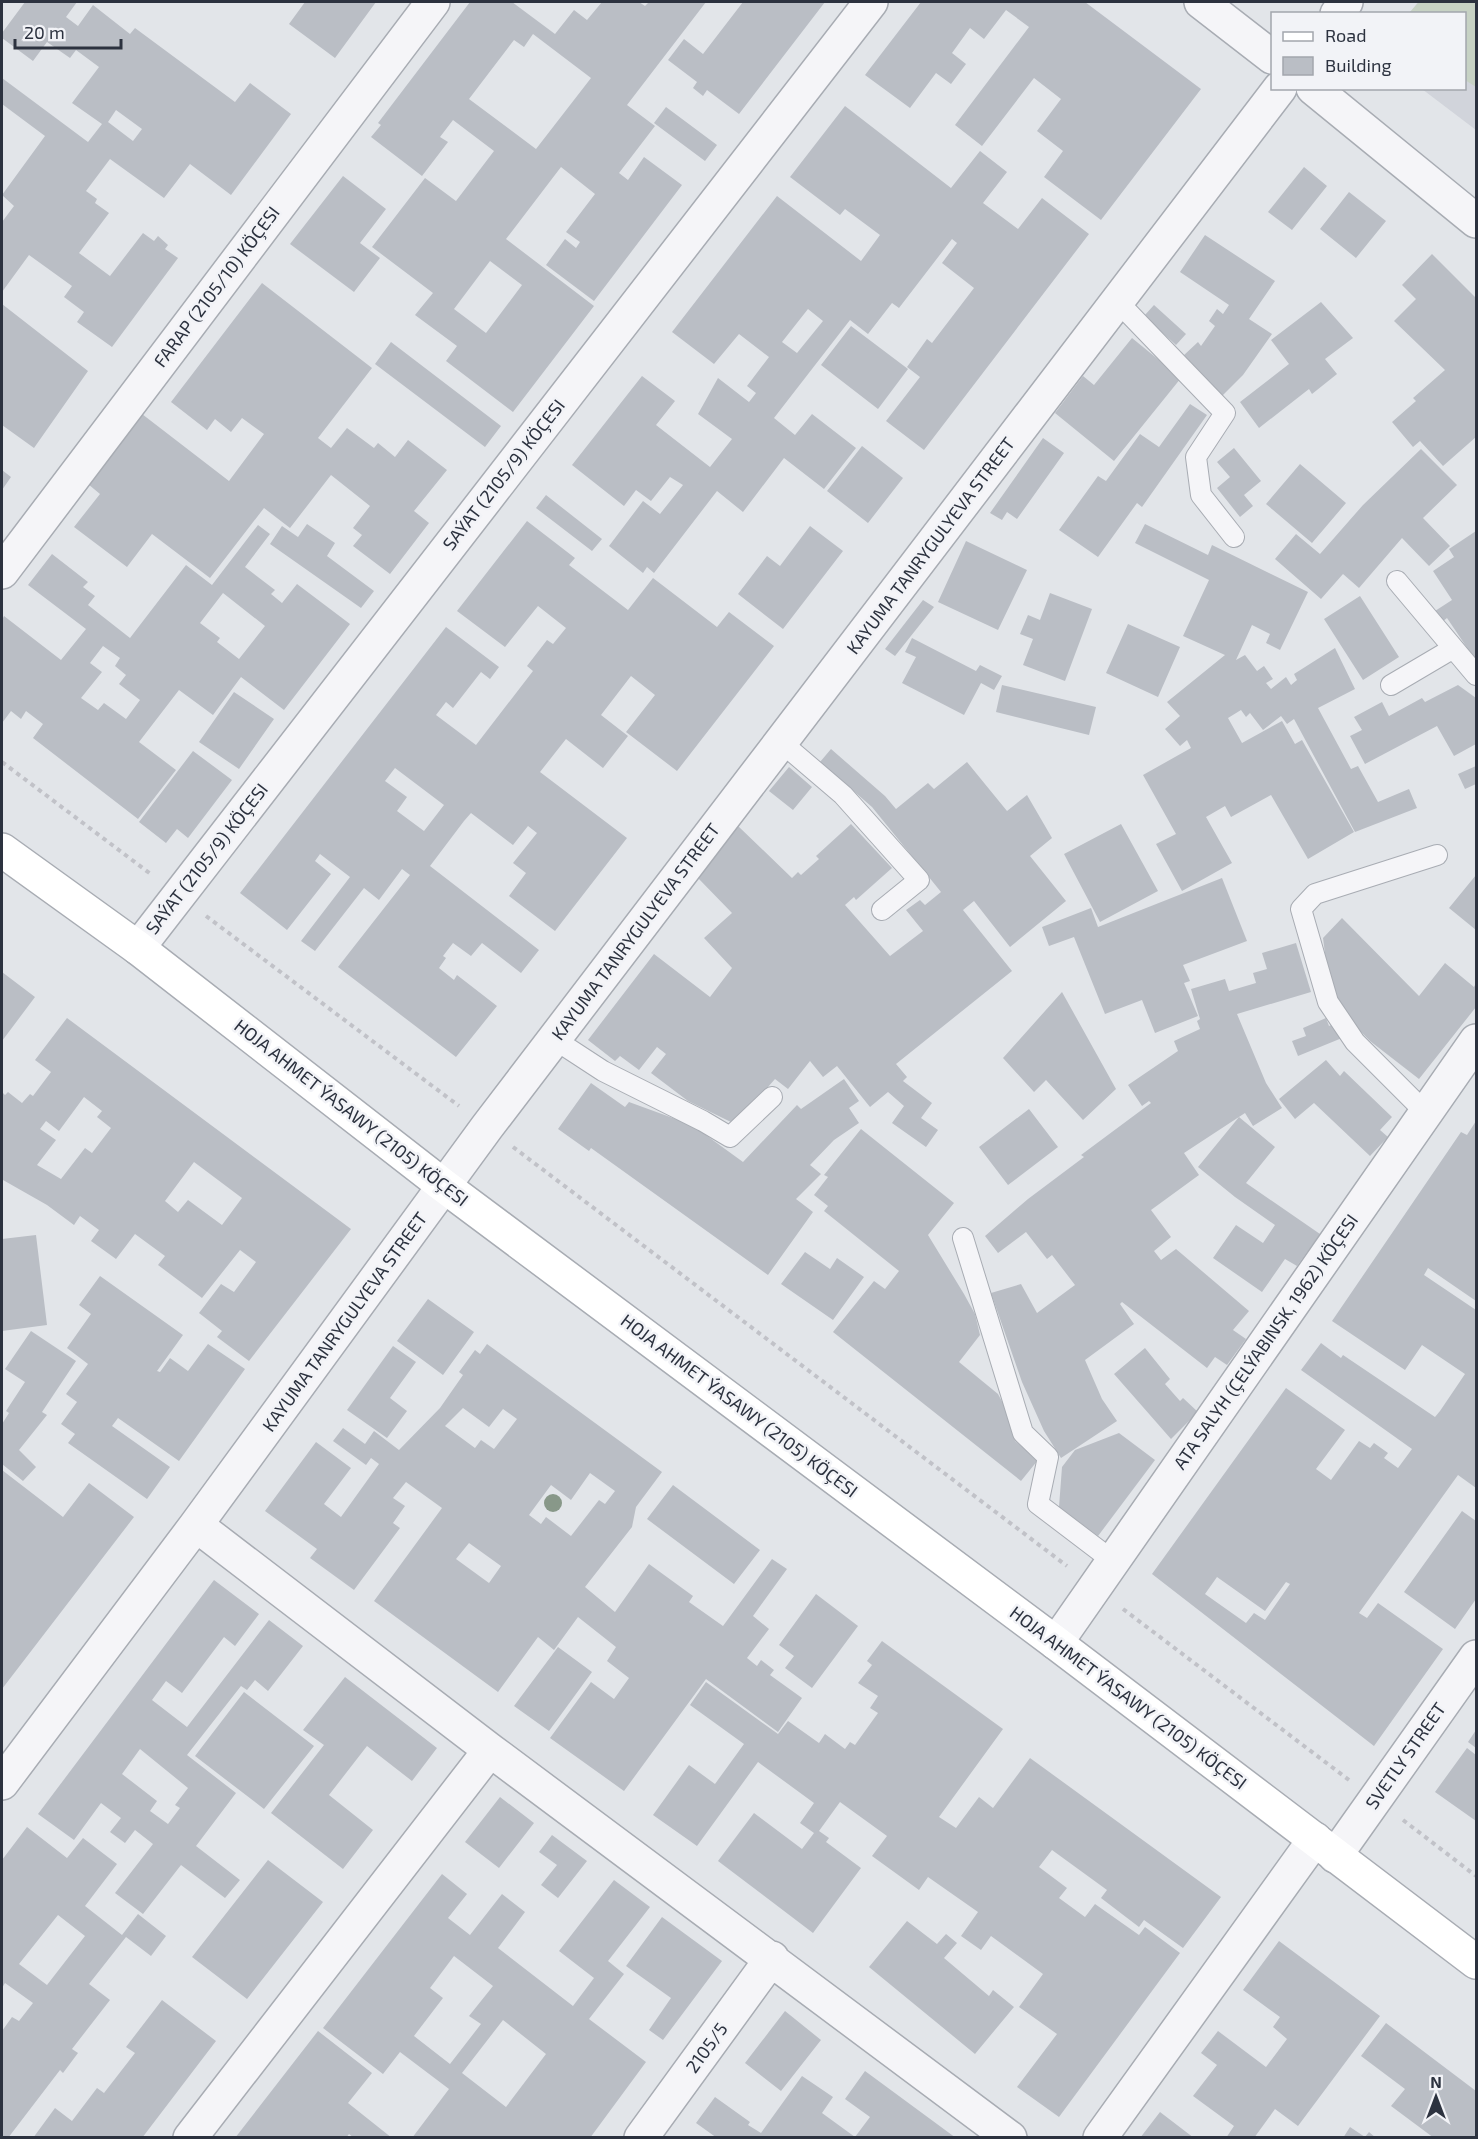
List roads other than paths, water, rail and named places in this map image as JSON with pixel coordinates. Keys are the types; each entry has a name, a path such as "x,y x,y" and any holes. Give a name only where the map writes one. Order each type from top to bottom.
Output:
{"street":[{"name":"FARAP (2105/10) KÖÇESI","path":"2,572 433,2"},
{"name":"SAÝAT (2105/9) KÖÇESI","path":"138,948 871,2"},
{"path":"1201,2 1271,56"},
{"name":"KAYUMA TANRYGULYEVA STREET","path":"2,1783 196,1525 487,1127 1278,90"},
{"path":"1314,90 1476,220"},
{"name":"HOJA AHMET ÝASAWY (2105) KÖÇESI","path":"5,860 138,948 444,1186 1056,1643 1476,1962"},
{"name":"ATA SALYH (ÇELÝABINSK, 1962) KÖÇESI","path":"1056,1643 1476,1041"},
{"path":"196,1525 490,1750 772,1958 1010,2138"},
{"name":"SVETLY STREET","path":"1100,2138 1325,1847 1375,1799 1476,1657"},
{"path":"190,2138 490,1750"},
{"name":"2105/5","path":"641,2138 772,1958"}],"lane":[{"path":"1117,301 1224,413 1196,457 1201,495 1234,537"},
{"path":"1397,582 1476,675"},
{"path":"1391,685 1452,649"},
{"path":"781,742 843,795 919,880 882,909"},
{"path":"1426,1113 1355,1042 1328,1002 1301,909 1315,894 1437,855"},
{"path":"554,1039 603,1071 730,1137 772,1097"},
{"path":"963,1238 1023,1432 1048,1457 1038,1504 1104,1574"}]}
